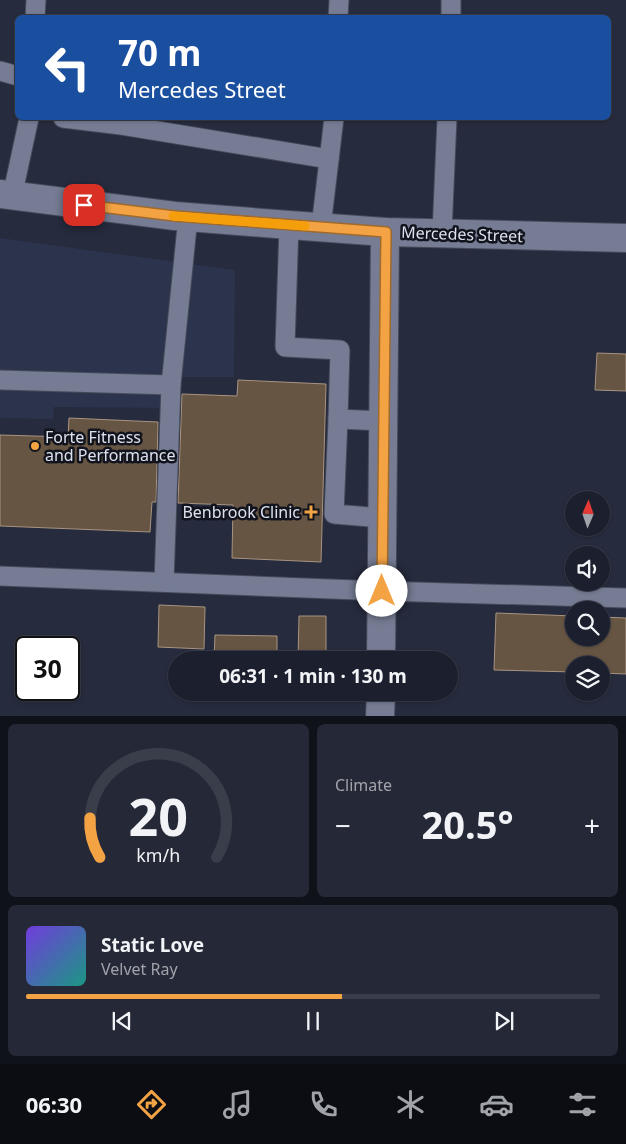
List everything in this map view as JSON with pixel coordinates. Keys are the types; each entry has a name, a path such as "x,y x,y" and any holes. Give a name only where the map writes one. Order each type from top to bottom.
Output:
{"street":[{"name":"Mercedes Street","path":"6,196 188,217 386,232 626,238"},
{"path":"381,651 386,232"},
{"path":"380,716 381,701"}],"lane":[{"path":"35,15 36,0"},
{"path":"338,0 338,15"},
{"path":"451,0 451,15"},
{"path":"0,71 15,75"},
{"path":"6,196 28,120"},
{"path":"80,120 122,125 329,159"},
{"path":"320,227 334,120"},
{"path":"442,233 447,120"},
{"path":"164,582 171,385 188,217"},
{"path":"288,225 285,347 340,350 334,514 382,518"},
{"path":"0,380 171,385"},
{"path":"338,419 384,421"},
{"path":"0,576 382,591 626,598"}],"shaded area":[{"path":"0,238 235,270 234,377 180,377 179,408 54,407 53,419 0,418"}],"building":[{"path":"597,353 626,354 626,391 595,390"},
{"path":"238,380 326,384 321,562 232,558 233,505 178,503 182,394 237,396"},
{"path":"69,418 158,422 156,502 152,502 150,532 0,526 0,435 68,437"},
{"path":"159,605 205,607 204,649 158,647"},
{"path":"496,613 565,616 565,646 610,646 610,617 626,618 626,674 610,673 610,656 565,656 565,672 494,670"},
{"path":"299,616 326,616 326,651 298,651"},
{"path":"215,635 277,636 277,651 214,651"}],"slow traffic":[{"path":"173,216 305,226"}],"place":[{"name":"Forte Fitness and Performance","path":"35,446"},
{"name":"Benbrook Clinic","path":"311,512"}],"route":[{"path":"84,205 175,216 386,232 382,591"}]}
